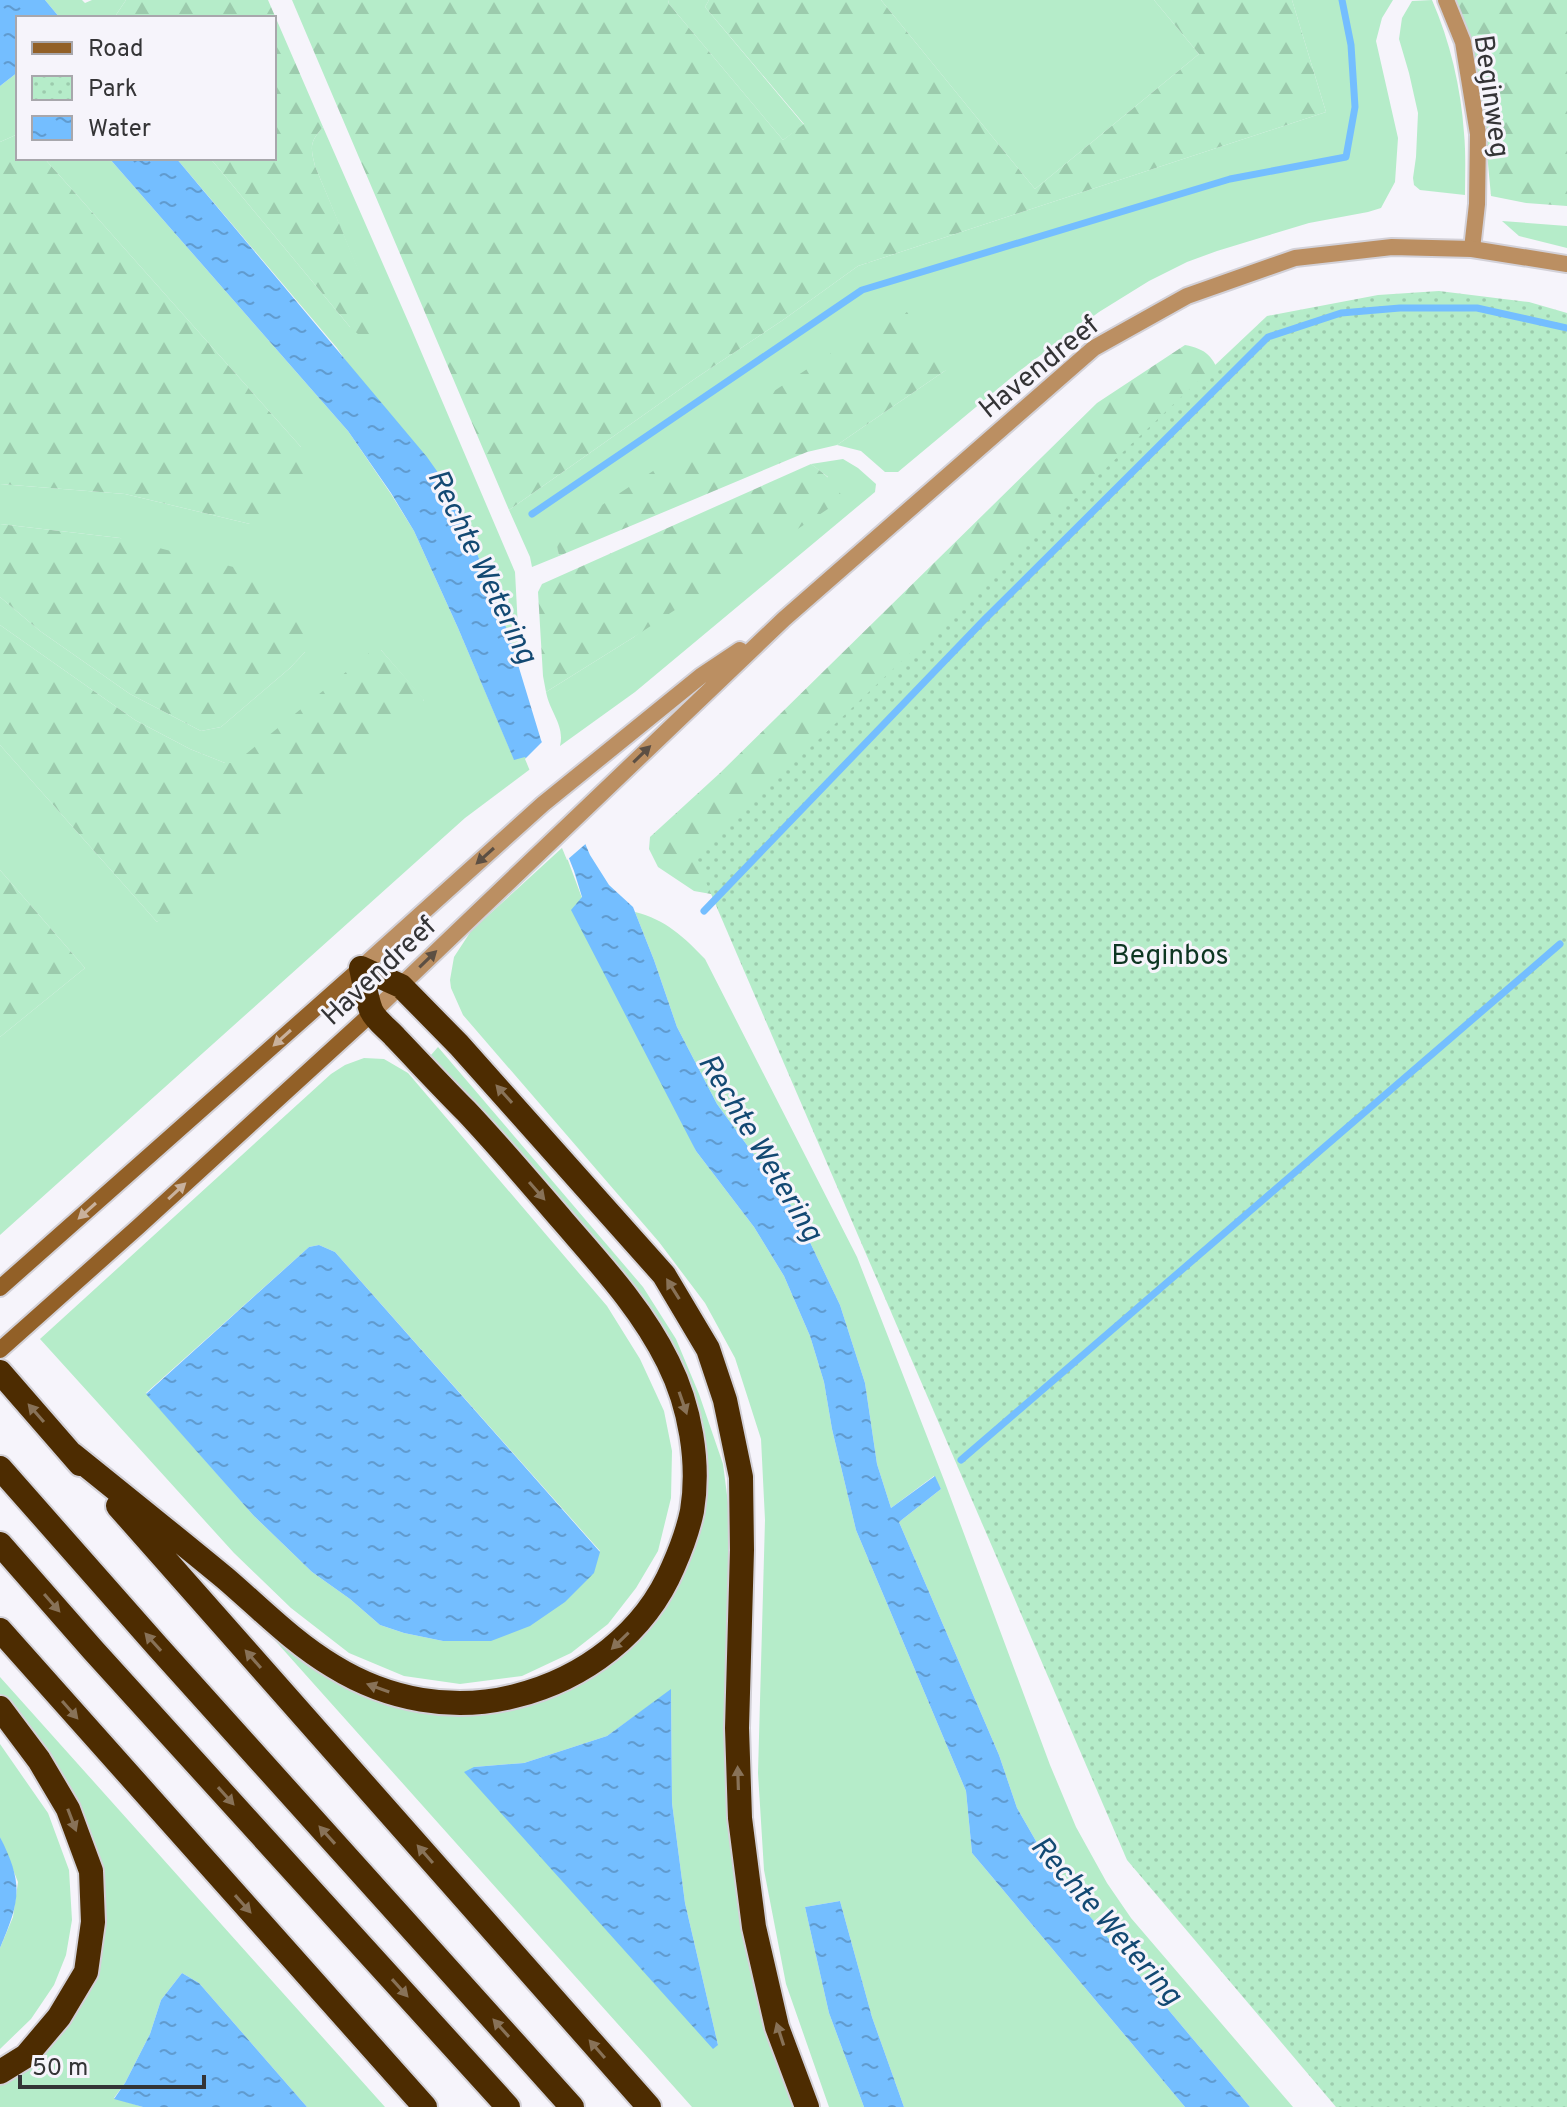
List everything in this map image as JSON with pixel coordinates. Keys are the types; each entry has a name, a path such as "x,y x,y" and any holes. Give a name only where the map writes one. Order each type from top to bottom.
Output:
{"highway":[{"path":"361,968 401,986 459,1045 664,1275 708,1349 725,1400 741,1477 737,1728 742,1834 754,1927 777,2027 807,2107"},
{"path":"72,1454 332,1666 373,1687 416,1700 458,1704 499,1700 542,1690 580,1672 615,1647 667,1583 692,1511 695,1469 688,1414 669,1363 638,1313 594,1257 486,1132 372,1013 361,968"},
{"path":"0,1372 649,2107"},
{"path":"0,1468 572,2107"},
{"path":"0,1544 508,2107"},
{"path":"0,1630 425,2107"},
{"path":"0,1708 39,1760 68,1809 91,1871 93,1922 86,1972 59,2017 26,2056 0,2072"}],"main road":[{"name":"Havendreef","path":"0,1288 361,968"},
{"name":"Havendreef","path":"0,1350 372,1013"}],"street":[{"name":"Beginweg","path":"1446,0 1463,42 1478,134 1477,204 1472,249"},
{"name":"Havendreef","path":"372,1013 784,619 1094,348 1187,296 1295,258 1392,247 1472,249 1567,264"},
{"name":"Havendreef","path":"361,968 573,779 701,676 784,619"}],"green space":[{"path":"45,0 82,0 85,3 92,0 126,0 115,16 58,16"},
{"path":"126,0 268,0 275,16 115,16"},
{"path":"292,0 668,0 783,140 804,124 705,7 709,0 881,0 1035,189 1199,54 1154,0 1292,0 1326,112 858,266 509,510"},
{"path":"668,0 709,0 705,7 804,125 783,140"},
{"path":"881,0 1154,0 1199,54 1035,189"},
{"path":"1292,0 1393,0 1382,18 1376,41 1398,138 1395,182 1381,208 1309,223 1217,251 1149,281 1099,312 1018,372 898,472 885,472 861,451 837,445 946,370 556,536 559,556 532,567 509,510 858,266 1326,112"},
{"path":"1432,0 1454,65 1460,99 1465,141 1465,195 1420,190 1414,185 1418,113 1399,39 1402,18 1412,1"},
{"path":"1454,0 1567,0 1567,206 1491,196 1484,121"},
{"path":"276,18 323,127 312,145 315,166 385,333 379,343 367,342 350,327 212,160 276,160"},
{"path":"16,74 16,135 0,142 0,86"},
{"path":"323,127 515,572 517,659 478,556 337,348 178,160 212,160 350,327 384,333 315,166 312,145"},
{"path":"16,135 16,160 46,160 301,447 306,466 305,482 282,515 267,523 250,524 125,494 0,484 0,142"},
{"path":"46,160 111,160 348,431 414,531 514,759 525,756 533,767 465,818 0,1235 0,1037 85,968 0,870 0,745 157,922 424,700 381,650 235,764 190,749 135,720 0,625 0,597 40,631 130,694 201,731 221,727 305,652 120,538 0,524 0,484 125,494 250,524 301,447"},
{"path":"1502,221 1567,226 1567,248 1519,236"},
{"name":"Beginbos","path":"1439,291 1529,302 1567,313 1567,2107 1336,2107 1127,1860 696,859 710,842 1267,316 1378,295"},
{"path":"907,312 946,370 837,445 807,452 559,556 555,536 860,334"},
{"path":"1185,345 1208,355 1221,377 736,886 711,894 694,891 658,867 649,849 650,837 720,773 1097,403"},
{"path":"843,459 876,484 875,492 635,692 560,746 559,725 546,692 634,637 828,477 811,464"},
{"path":"811,464 830,479 843,499 546,692 538,592 542,584"},
{"path":"0,524 120,538 249,571 272,582 309,628 310,638 305,652 221,727 201,731 130,694 40,631 0,597"},
{"path":"0,625 135,720 190,749 225,763 235,763 374,649 381,650 424,699 422,706 157,922 0,745"},
{"path":"563,847 582,898 696,1151 754,1227 784,1276 810,1336 824,1382 856,1530 966,1791 972,1853 1185,2107 904,2107 872,2017 840,1901 805,1907 829,2013 864,2107 829,2107 786,1984 764,1870 758,1773 765,1520 761,1439 735,1358 705,1303 659,1242 463,1015 451,988 454,957 471,931"},
{"path":"0,870 85,968 0,1037"},
{"path":"635,912 656,919 673,930 705,959 857,1257 1076,1827 1107,1883 1131,1918 1293,2107 1250,2107 1056,1876 1017,1808 999,1755 899,1522 941,1489 934,1476 891,1508 877,1464 865,1383 840,1305 795,1211 717,1104 677,1027"},
{"path":"438,1047 643,1287 676,1339 699,1394 723,1464 732,1534 729,1831 745,1938 798,2107 692,2107 254,1617 365,1693 425,1712 477,1712 521,1707 566,1691 608,1665 674,1586 691,1395 585,1233 431,1055","holes":["671,1690 672,1803 685,1903 718,2045 474,1767 524,1763 607,1736"]},
{"path":"364,1058 384,1059 408,1073 607,1306 640,1359 664,1411 672,1451 671,1498 658,1551 636,1588 608,1624 571,1653 522,1676 460,1684 404,1676 349,1653 291,1608 234,1553 40,1339 331,1074","holes":["319,1245 335,1252 600,1551 443,1641 380,1625 312,1572 253,1515 146,1393 309,1247"]},
{"path":"0,1677 385,2107 307,2107 199,1983 182,1973 161,2000 150,2034 114,2098 143,2107 0,2107 0,2084 20,2071 99,1952 105,1897 98,1861 0,1702"},
{"path":"0,1744 48,1813 69,1870 72,1920 66,1955 54,1985 31,2019 0,2049 0,1948 13,1917 18,1882 0,1837"}],"water":[{"path":"0,0 45,0 58,16 16,16 16,74 0,86"},
{"path":"111,160 178,160 427,457 451,491 509,635 541,740 590,855 609,885 633,907 677,1027 717,1104 795,1211 840,1305 865,1383 877,1464 891,1508 935,1476 941,1489 899,1522 999,1755 1017,1808 1056,1876 1250,2107 1185,2107 972,1853 966,1791 856,1530 824,1382 810,1336 784,1276 754,1227 696,1151 571,910 582,897 533,767 525,757 514,760 414,531 348,431"},
{"path":"319,1245 335,1252 600,1552 594,1573 565,1602 530,1626 491,1641 443,1641 380,1625 312,1572 253,1515 146,1394 309,1247"},
{"path":"671,1689 672,1803 685,1903 718,2045 713,2049 464,1772 474,1767 524,1763 607,1736"},
{"path":"0,1837 13,1868 16,1892 12,1917 0,1948"},
{"path":"840,1901 872,2017 904,2107 864,2107 829,2013 805,1907"},
{"path":"182,1973 199,1983 307,2107 143,2107 114,2099 150,2034 161,2000"}],"pier":[{"path":"545,739 589,841 567,860 525,759"}],"waterway":[{"path":"532,514 862,290 1230,179 1346,157 1355,107 1351,45 1342,0"},
{"path":"704,911 984,620 1268,337 1341,313 1400,308 1477,308 1567,328"},
{"path":"961,1460 1560,944"}],"water label":[{"name":"Rechte Wetering","path":"483,566"},
{"name":"Rechte Wetering","path":"761,1147"},
{"name":"Rechte Wetering","path":"1107,1920"}]}
